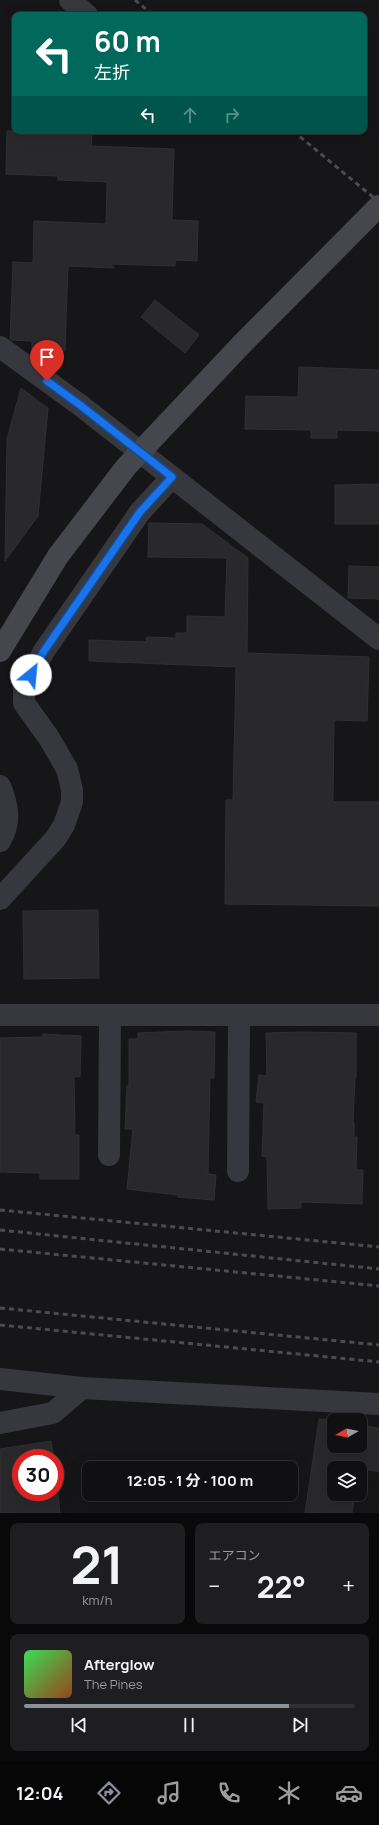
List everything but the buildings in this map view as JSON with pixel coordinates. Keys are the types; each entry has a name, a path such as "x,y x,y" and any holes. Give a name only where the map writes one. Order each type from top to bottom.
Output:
{"street":[{"path":"70,0 84,12"},
{"path":"0,650 58,556 126,467 241,345 379,206"},
{"path":"0,347 80,405 379,639"},
{"path":"0,899 56,838 64,825 72,802 72,790 66,769 49,738 24,703 24,688 44,651 140,512 172,477"},
{"path":"0,786 6,803 8,822 0,841"},
{"path":"0,1015 379,1015"},
{"path":"109,1155 110,1015"},
{"path":"238,1171 239,1016"},
{"path":"0,1379 82,1388 379,1404"},
{"path":"0,1423 53,1413 82,1388"}],"railway":[{"path":"135,0 149,12"},
{"path":"297,134 379,202"},
{"path":"0,1210 379,1247"},
{"path":"0,1230 379,1269"},
{"path":"0,1249 379,1286"},
{"path":"0,1308 379,1345"},
{"path":"0,1325 379,1362"}],"route":[{"path":"31,675 44,651 140,512 172,477 47,381"}]}
